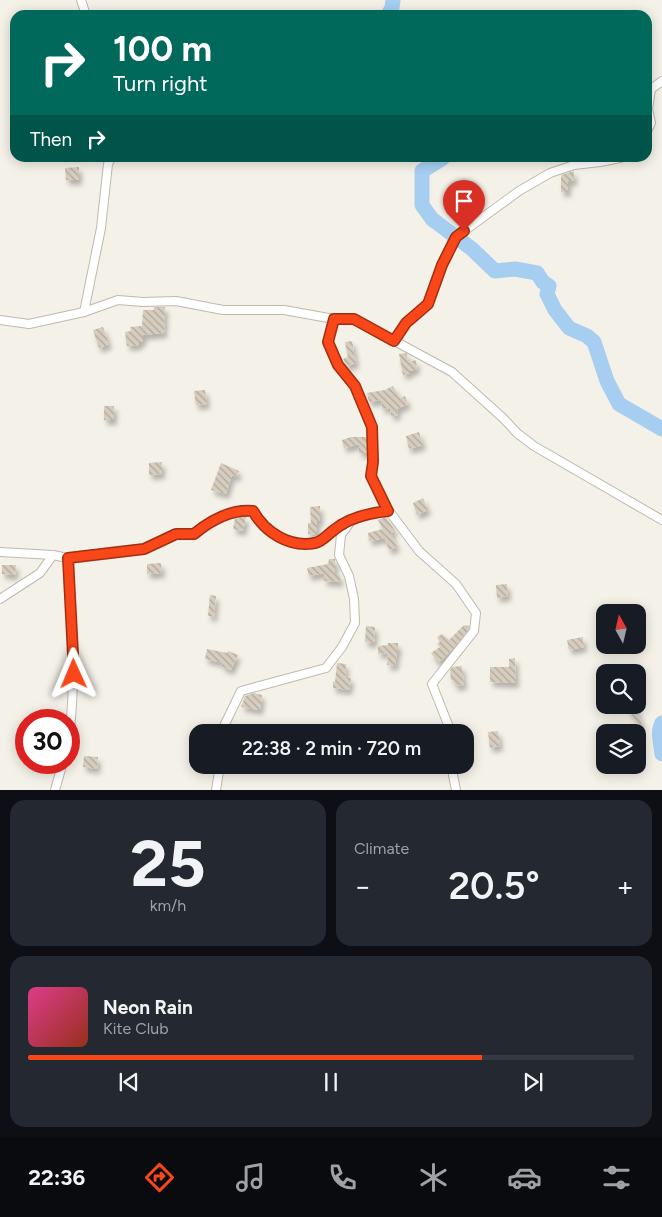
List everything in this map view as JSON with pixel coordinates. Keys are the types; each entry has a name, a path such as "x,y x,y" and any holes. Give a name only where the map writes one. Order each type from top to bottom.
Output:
{"street":[{"path":"84,312 101,228 109,162"},
{"path":"394,341 406,323 428,304 442,265 456,237 519,190 550,173 574,165 600,162"},
{"path":"0,320 28,324 84,312 118,300 143,302 176,301 223,310 284,310 334,319 354,319 452,372 517,433 534,446 662,520"},
{"path":"334,319 328,342 338,365 355,386 372,427 373,462 371,476 388,511 419,551 456,584 476,613 474,631 432,684 448,724"},
{"path":"0,552 53,555 68,558 144,549 176,534 194,534 209,522 243,510 253,511 269,531 283,539 300,543 316,543 334,529 352,520 388,511"},
{"path":"225,724 241,691 326,668 342,647 355,623 354,598 349,576 339,555 342,534 352,520"},
{"path":"0,599 40,573 53,555"},
{"path":"68,558 74,659 73,709"},
{"path":"55,790 60,774"},
{"path":"216,790 219,774"},
{"path":"453,774 456,790"}],"building":[{"path":"79,167 79,180 66,180 65,168"},
{"path":"574,171 574,181 568,181 568,192 561,192 561,175"},
{"path":"154,307 165,307 164,333 143,335 143,341 139,342 139,345 127,346 125,332 131,331 130,327 142,326 143,310 154,310"},
{"path":"103,327 109,344 99,348 93,330"},
{"path":"352,341 356,363 346,366 343,359 348,357 345,342"},
{"path":"399,354 407,354 408,362 416,360 417,369 403,375"},
{"path":"393,386 400,398 405,396 408,404 397,409 398,415 391,416 390,408 382,409 381,400 369,402 367,393 385,390"},
{"path":"205,390 207,404 196,405 194,391"},
{"path":"104,406 114,406 114,420 104,420"},
{"path":"419,432 423,445 409,449 406,436"},
{"path":"351,437 367,437 367,453 359,453 359,444 344,448 342,440"},
{"path":"162,462 162,474 149,475 149,463"},
{"path":"221,463 239,471 237,477 232,475 226,494 211,490"},
{"path":"423,498 428,510 417,515 413,503"},
{"path":"320,506 317,535 308,534 308,523 311,523 310,507"},
{"path":"246,517 243,531 233,529 235,518"},
{"path":"386,517 395,531 391,533 397,547 389,550 385,538 369,541 368,533 383,529 378,520"},
{"path":"329,559 335,559 335,575 340,575 340,582 324,581 324,573 309,576 307,568 328,564"},
{"path":"161,563 162,573 147,574 147,564"},
{"path":"2,565 16,565 15,575 2,574"},
{"path":"507,584 508,596 497,598 496,585"},
{"path":"210,595 216,596 214,617 208,616"},
{"path":"464,625 469,626 469,629 452,650 438,663 431,653 440,647 437,644 440,642 437,637 442,634 449,640"},
{"path":"366,626 375,627 374,643 365,642"},
{"path":"583,637 584,647 569,650 567,640"},
{"path":"388,643 398,643 395,666 387,665 388,653 378,654 378,646 388,645"},
{"path":"207,649 227,653 228,651 238,655 231,670 221,666 223,663 205,659"},
{"path":"515,658 516,683 490,682 490,667 509,667 509,659"},
{"path":"337,663 346,664 345,677 351,678 349,690 333,688"},
{"path":"462,666 464,685 455,686 454,680 451,680 450,670 452,667"},
{"path":"254,693 262,695 260,710 241,707 245,696"},
{"path":"632,714 638,714 642,724 638,724"},
{"path":"498,731 500,746 490,748 488,732"},
{"path":"84,756 98,757 97,769 83,767"}],"waterway":[{"path":"391,10 393,0"},
{"path":"437,162 422,171 422,205 432,219 472,249 495,271 515,269 537,273 543,282 549,286 547,294 555,310 569,328 587,336 594,342 607,381 619,404 662,429"},
{"path":"662,723 660,734 662,754"}],"route":[{"path":"74,674 68,558 144,549 176,534 194,534 209,522 243,510 253,511 269,531 283,539 300,543 316,543 334,529 352,520 388,511 371,476 373,462 372,427 355,386 338,365 328,342 334,319 354,319 394,341 406,323 428,304 442,265 456,237 464,231"}]}
